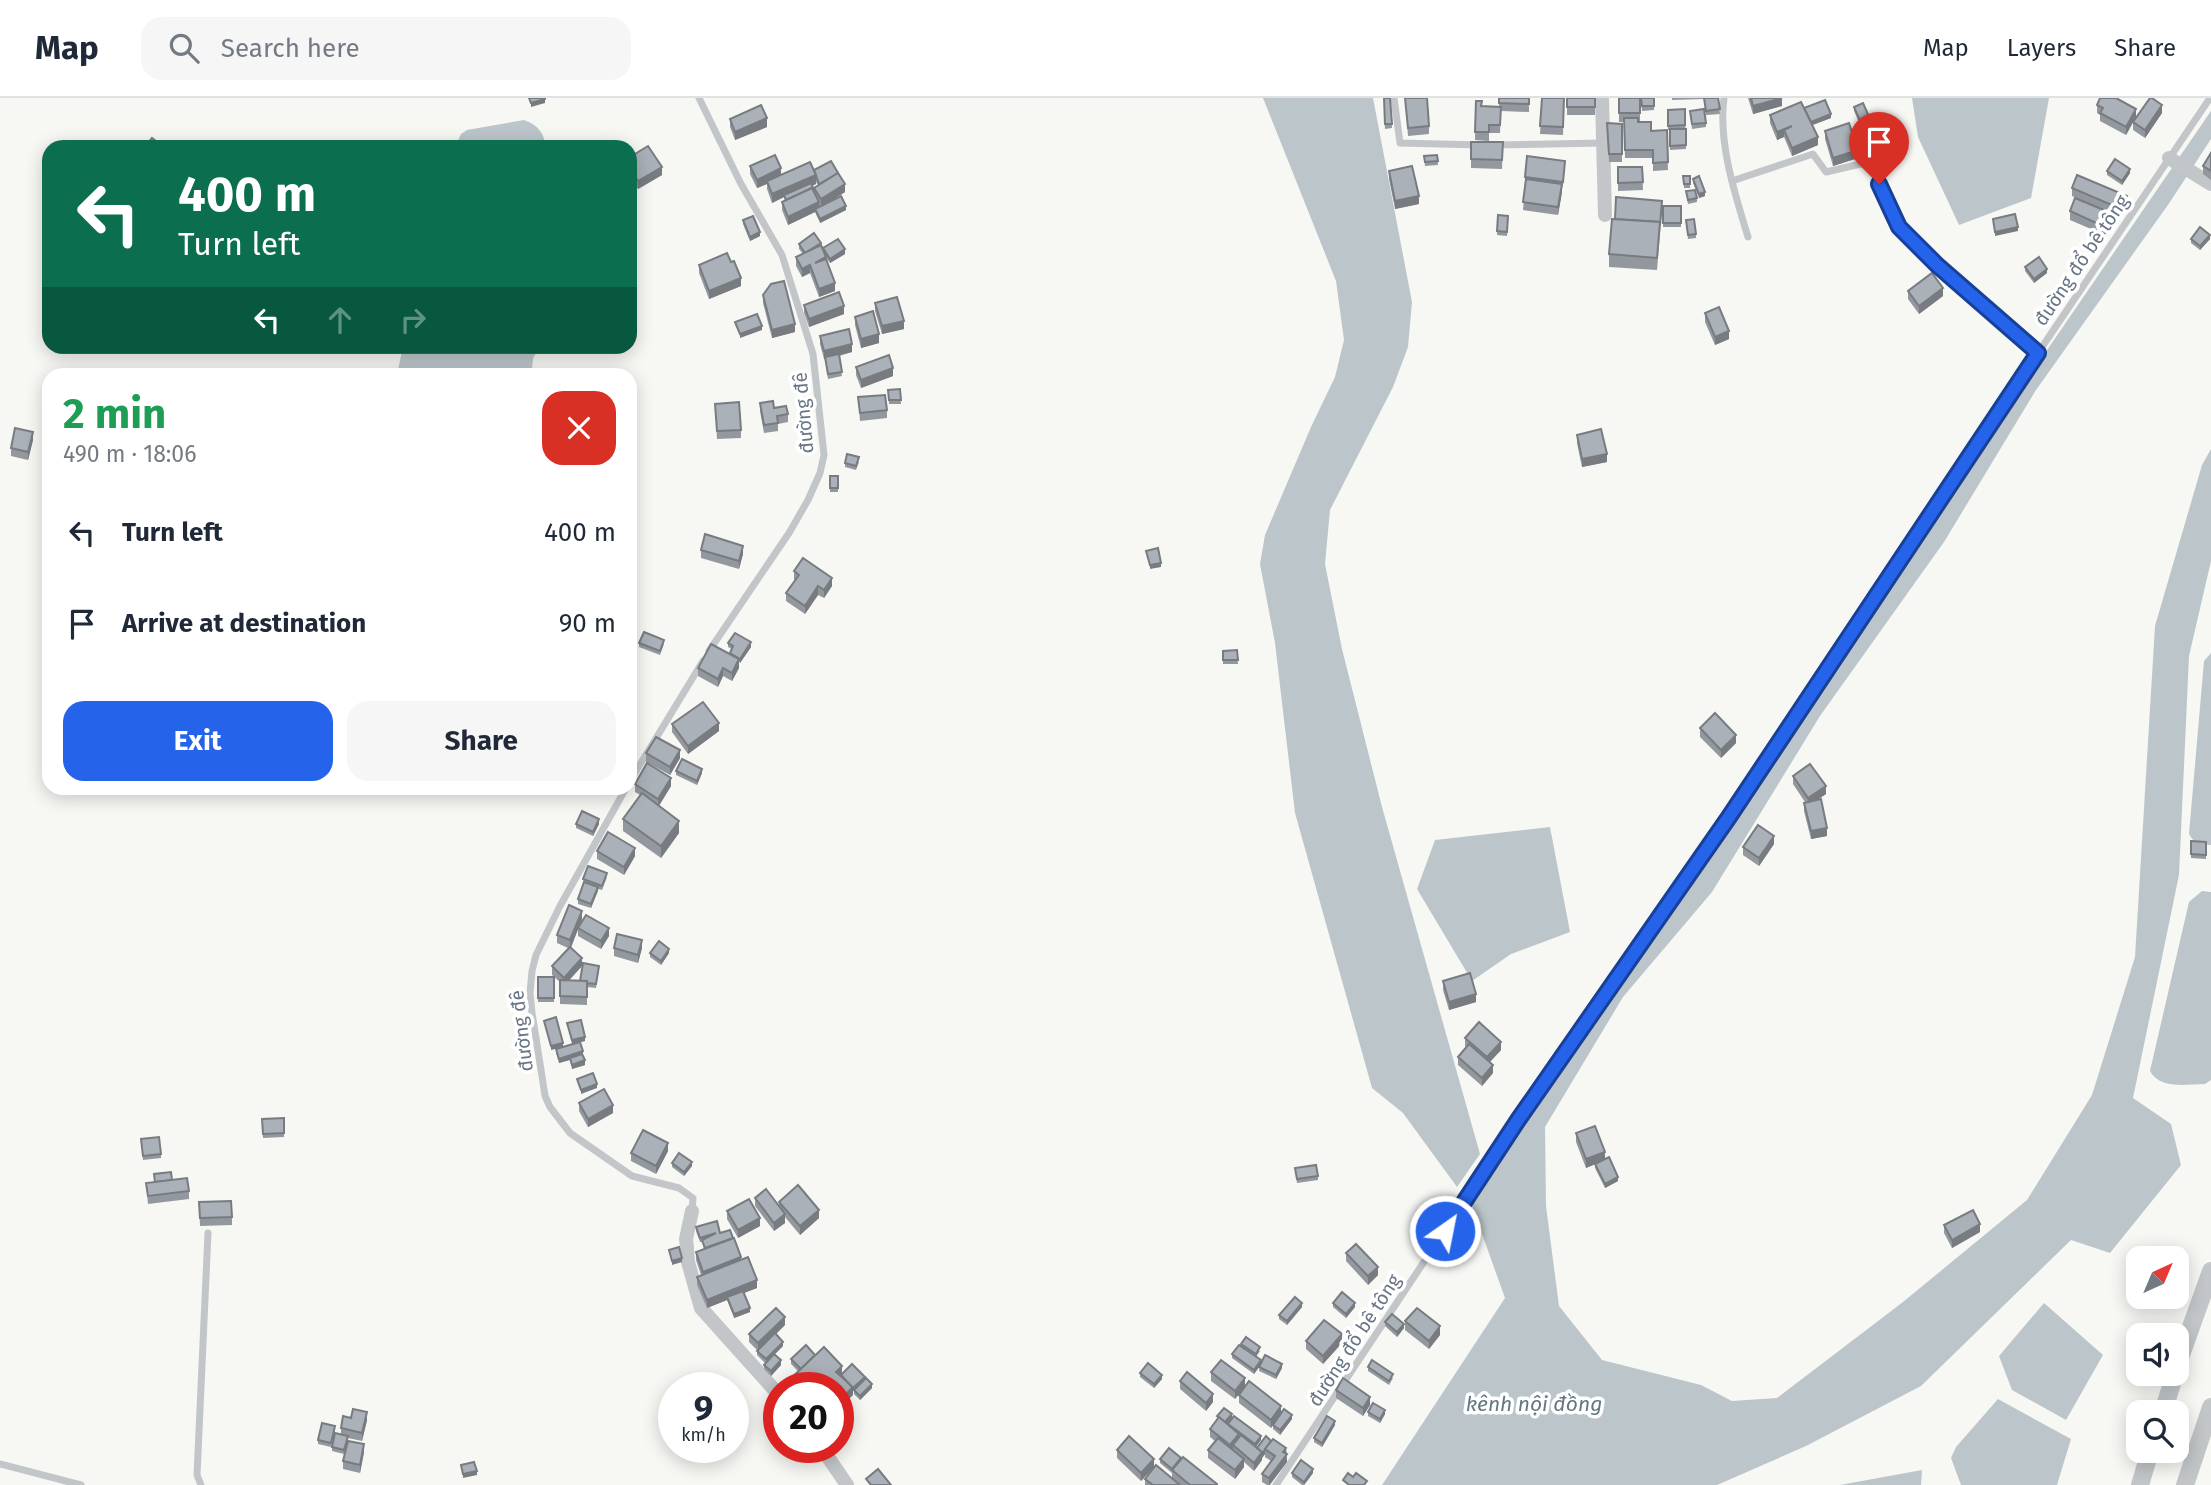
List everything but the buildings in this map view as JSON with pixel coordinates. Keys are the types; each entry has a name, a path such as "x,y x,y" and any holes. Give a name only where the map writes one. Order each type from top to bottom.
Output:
{"street":[{"path":"1602,98 1605,215"},
{"path":"2172,160 2211,184"},
{"path":"692,1211 686,1239 688,1262 701,1308 763,1377"},
{"path":"2189,1332 2211,1271"},
{"path":"2185,1485 2211,1407"},
{"path":"832,1463 847,1485"},
{"path":"2140,1485 2146,1463"}],"lane":[{"name":"đường đê","path":"637,770 711,648 789,533 808,500 820,473 824,455 813,354 782,255 741,184 699,98"},
{"path":"1394,98 1400,143 1602,143"},
{"path":"1724,98 1722,114 1732,181 1748,237"},
{"name":"đường đổ bê tông","path":"1276,1485 1518,1120 1729,817 2038,353 2172,160 2210,98"},
{"path":"1732,181 1813,154 1826,172 1868,162 1899,227 1937,265 2038,353"},
{"name":"đường đê","path":"622,795 538,948 530,980 532,1013 545,1096 569,1133 632,1175 683,1190 693,1198 692,1211"},
{"path":"201,1485 197,1475 208,1233"},
{"path":"0,1464 81,1485"}],"water":[{"path":"1263,98 1373,98 1412,302 1408,347 1393,387 1330,510 1325,564 1342,649 1382,807 1480,1154 1457,1187 1403,1113 1372,1088 1295,813 1275,643 1260,564 1265,535 1335,377 1344,340 1336,281"},
{"path":"1912,98 2049,98 2031,198 1959,225 1918,137"},
{"name":"kênh nội đồng","path":"2211,111 2211,139 2170,202 2036,390 1944,542 1820,716 1712,892 1623,997 1545,1127 1546,1206 1559,1306 1602,1360 1701,1385 1732,1401 1777,1398 1903,1302 2027,1200 2092,1095 2135,957 2155,626 2202,465 2211,449 2211,561 2189,656 2179,875 2133,1098 2171,1124 2181,1165 2110,1253 2071,1240 1921,1386 1806,1446 1717,1485 1382,1485 1505,1298 1472,1206 1497,1158 1756,785 1962,474"},
{"path":"524,120 540,130 544,140 458,140 467,130"},
{"path":"401,354 536,354 532,368 398,368"},
{"path":"2211,653 2211,845 2196,842 2189,834 2204,661"},
{"path":"1550,827 1570,932 1511,954 1472,981 1417,889 1435,840"},
{"path":"2202,891 2211,892 2211,1080 2205,1084 2167,1083 2154,1077 2150,1071 2189,902"},
{"path":"2044,1303 2103,1355 2066,1420 2012,1390 1999,1356"},
{"path":"1998,1399 2071,1439 2057,1485 1961,1485 1951,1458 1956,1447"},
{"path":"1922,1470 1921,1485 1840,1485"}],"route":[{"path":"1445,1231 1518,1120 1729,817 2038,353 1937,265 1899,227 1879,184"}]}
